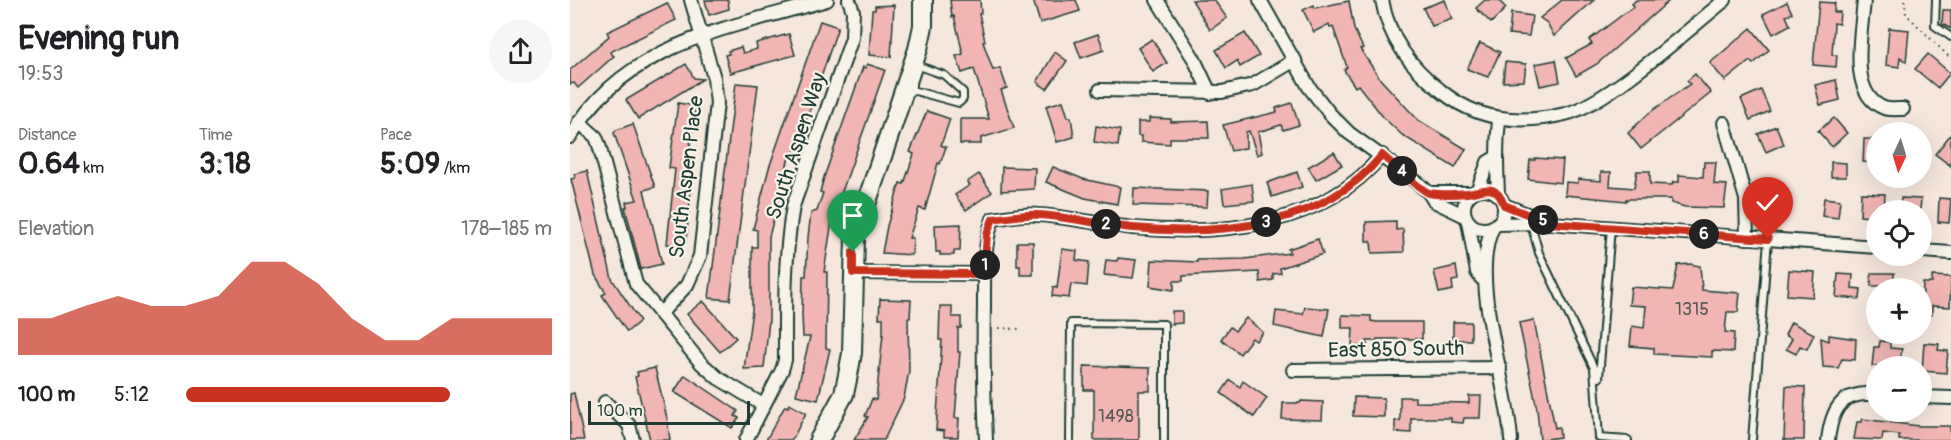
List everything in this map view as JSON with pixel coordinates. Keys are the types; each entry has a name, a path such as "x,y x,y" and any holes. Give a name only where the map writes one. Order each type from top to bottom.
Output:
{"street":[{"name":"South Aspen Place","path":"660,314 687,285 700,256 717,103 714,78 691,0"},
{"path":"570,137 603,92 619,78 658,53 701,36 827,0"},
{"name":"South Aspen Way","path":"746,440 785,360 786,261 793,206 852,38 852,11 849,0"},
{"path":"819,440 844,394 852,353 855,237 913,64 923,26 923,0"},
{"path":"1157,0 1194,58 1210,93"},
{"path":"1260,0 1309,87 1330,114 1349,133 1382,155 1429,193 1434,201 1479,229 1549,223 1866,246"},
{"path":"1382,0 1398,48 1420,74 1444,94 1499,120 1567,114 1602,96 1725,0"},
{"path":"1864,0 1859,77 1867,95 1884,108 1903,109"},
{"path":"1100,90 1210,93 1253,85 1295,60"},
{"path":"1499,120 1495,158 1498,164 1503,216 1495,226 1484,254 1485,285 1511,440"},
{"path":"579,122 596,137 633,275 645,296 701,363 718,378 762,405"},
{"path":"1724,123 1746,200 1747,238"},
{"path":"986,440 983,380 984,274 987,234 993,219 1036,214 1134,228 1234,228 1276,220 1320,204 1365,176 1382,155"},
{"path":"1485,285 1477,272 1464,204 1474,191 1488,162 1495,158"},
{"path":"1429,193 1489,189 1501,200 1549,223"},
{"path":"1932,252 1951,253"},
{"path":"853,273 984,274"},
{"name":"East 850 South","path":"1293,370 1500,368"},
{"path":"1828,440 1831,417 1842,401 1860,393 1866,393"},
{"path":"1932,397 1951,398"},
{"path":"605,402 629,425 633,440"}],"lane":[{"path":"1935,0 1935,26 1951,37"},
{"path":"905,88 950,102 959,103 963,99 963,92 944,75 913,64"},
{"path":"1531,224 1539,252 1594,368 1598,387"},
{"path":"1611,227 1598,387 1599,438 1628,440"},
{"path":"1752,440 1768,239"},
{"path":"1070,440 1071,323 1164,324 1164,440"}],"path":[{"path":"1905,0 1906,14 1951,58"},
{"path":"999,328 1020,329"}],"building":[{"path":"705,0 728,0 729,9 709,15"},
{"path":"950,0 980,0 981,13 979,14 985,41 983,42 993,70 1000,68 1007,88 1001,90 1014,128 981,138 981,144 960,144 960,119 989,119 974,69 962,73 956,56 963,54 954,16 952,17"},
{"path":"1033,0 1076,0 1080,11 1040,23"},
{"path":"1192,0 1214,0 1227,18 1210,30"},
{"path":"1445,0 1452,19 1432,26 1423,8"},
{"path":"1485,0 1498,0 1506,8 1491,23 1476,8"},
{"path":"1562,0 1594,0 1554,36 1547,23 1540,18"},
{"path":"1636,0 1670,0 1597,64 1576,76 1566,58 1592,44 1589,40 1634,6 1632,4"},
{"path":"1349,1 1354,29 1363,48 1360,49 1381,80 1418,120 1466,149 1455,168 1402,135 1384,118 1358,85 1355,87 1344,70 1347,67 1333,27 1330,28 1329,24 1314,32 1303,10 1314,5 1315,8"},
{"path":"1787,2 1792,13 1786,16 1790,25 1773,34 1763,14"},
{"path":"1819,2 1835,3 1834,12 1840,12 1839,24 1834,23 1832,55 1837,55 1836,67 1813,65"},
{"path":"667,3 676,20 610,52 614,56 578,88 574,83 570,84 570,70 609,36 607,32"},
{"path":"894,5 891,57 869,55 872,10 875,10 875,6"},
{"path":"1943,10 1951,10 1951,29 1942,24"},
{"path":"1511,13 1532,16 1529,36 1509,34"},
{"path":"820,21 838,27 808,116 792,158 789,157 769,237 769,320 764,368 744,369 752,310 752,247 757,247 757,230 753,229 769,168"},
{"path":"1751,28 1769,50 1753,64 1750,61 1725,81 1710,63"},
{"path":"1889,28 1909,30 1906,62 1900,57 1899,67 1886,65"},
{"path":"1245,33 1259,56 1240,67 1237,61 1226,68 1216,50"},
{"path":"789,34 795,55 730,73 725,55 729,54 728,51 741,47 743,53 757,49 756,43"},
{"path":"1098,34 1104,50 1081,58 1075,42"},
{"path":"1152,39 1167,63 1153,72 1138,48"},
{"path":"1480,43 1500,52 1488,77 1467,69"},
{"path":"1055,52 1067,61 1047,89 1037,82"},
{"path":"1928,54 1950,73 1938,88 1915,69"},
{"path":"1556,60 1560,82 1540,86 1535,64"},
{"path":"1505,62 1526,64 1524,81 1503,82"},
{"path":"686,64 694,78 703,79 638,119 626,100"},
{"path":"867,64 885,70 838,203 835,202 824,272 827,272 826,348 830,349 818,400 796,395 810,337 803,337 802,315 803,276 806,276 811,213 817,211 823,193 820,192 824,177 863,67 866,68"},
{"path":"1695,74 1711,93 1641,149 1628,133 1649,113 1690,84 1687,81"},
{"path":"1836,80 1840,100 1820,105 1815,85"},
{"path":"736,83 758,85 730,300 709,298"},
{"path":"1761,90 1770,111 1750,120 1741,99"},
{"path":"1063,101 1068,117 1071,117 1074,137 1057,142 1046,106"},
{"path":"678,103 696,106 685,178 692,179 686,242 680,242 679,245 667,244 675,169 669,168"},
{"path":"1292,103 1299,125 1283,130 1281,125 1258,132 1262,153 1257,155 1249,131 1246,132 1246,148 1231,151 1223,125 1277,112 1276,108"},
{"path":"927,111 950,119 941,145 946,147 940,164 938,163 925,210 919,208 909,238 913,238 912,255 882,253 887,226 900,183 904,184 914,154 910,152"},
{"path":"1149,118 1171,119 1171,122 1208,121 1209,138 1170,138 1170,144 1141,142 1141,136 1138,136 1138,122 1149,122"},
{"path":"1834,118 1847,133 1832,147 1818,131"},
{"path":"633,124 655,187 644,190 662,264 641,269 625,207 627,207 626,202 637,200 614,133 616,130"},
{"path":"1096,126 1120,130 1118,146 1094,142"},
{"path":"1776,126 1784,144 1766,152 1758,134"},
{"path":"1951,134 1951,166 1935,154"},
{"path":"1864,139 1866,139 1866,162 1863,162"},
{"path":"1334,152 1342,165 1316,180 1308,167"},
{"path":"1535,158 1563,160 1561,183 1528,179 1530,160 1535,160"},
{"path":"1704,162 1716,162 1714,184 1727,185 1724,208 1685,207 1671,203 1671,199 1626,199 1626,201 1565,195 1566,182 1578,183 1578,179 1601,181 1601,172 1611,172 1610,186 1634,188 1637,171 1650,171 1650,184 1672,185 1673,182 1679,182 1679,175 1703,177"},
{"path":"1831,162 1846,163 1846,177 1831,177"},
{"path":"1002,167 1035,168 1034,189 1001,191"},
{"path":"1053,167 1083,179 1120,187 1117,204 1085,198 1046,182"},
{"path":"587,171 612,279 640,321 627,332 602,295 606,293 595,275 571,179 575,178 574,174"},
{"path":"1297,172 1302,187 1272,197 1267,183"},
{"path":"979,174 992,192 966,210 955,195 970,185 967,182"},
{"path":"1252,184 1254,201 1224,204 1222,189"},
{"path":"1134,188 1208,191 1207,207 1133,205"},
{"path":"1861,193 1885,194 1885,200 1866,200 1866,217 1860,216"},
{"path":"1824,198 1840,200 1838,218 1822,216"},
{"path":"1901,198 1921,199 1921,200 1901,200"},
{"path":"1939,198 1951,199 1949,223 1938,222"},
{"path":"1396,221 1396,230 1403,229 1404,252 1372,253 1371,241 1366,241 1366,222"},
{"path":"961,224 960,251 954,251 954,255 940,255 940,252 936,252 935,225"},
{"path":"1318,239 1323,254 1280,268 1281,273 1273,274 1273,280 1260,282 1259,272 1183,276 1183,281 1174,281 1174,290 1150,286 1152,260 1197,262 1197,260 1244,259 1290,253 1288,249"},
{"path":"1017,242 1033,242 1033,275 1020,275 1020,266 1017,266"},
{"path":"1062,249 1077,251 1076,260 1089,262 1087,286 1071,284 1069,298 1052,296 1053,287 1057,288"},
{"path":"1118,258 1136,260 1133,278 1104,275 1106,260 1117,261"},
{"path":"1678,265 1700,266 1702,290 1740,293 1738,312 1727,312 1725,332 1734,333 1733,352 1712,351 1712,357 1654,354 1654,348 1630,346 1632,326 1644,328 1646,306 1629,305 1631,287 1673,290"},
{"path":"1456,266 1458,280 1452,281 1453,290 1439,293 1434,271"},
{"path":"1789,270 1815,272 1813,297 1787,295"},
{"path":"1871,273 1894,273 1894,278 1871,278"},
{"path":"1838,274 1853,275 1852,288 1861,289 1860,299 1836,297"},
{"path":"1932,276 1951,277 1950,307 1932,306"},
{"path":"880,299 911,300 910,318 908,318 909,371 904,398 884,440 854,440 868,417 865,416 872,399 876,400 883,334 883,318 879,318"},
{"path":"703,301 736,338 720,352 687,314"},
{"path":"940,306 952,306 952,317 961,317 961,328 958,328 958,352 960,352 955,418 959,418 958,437 944,437 944,431 936,430 942,340 939,340"},
{"path":"1305,307 1329,309 1324,337 1274,326 1276,311 1303,314"},
{"path":"1172,311 1182,311 1182,323 1172,324"},
{"path":"1342,315 1371,316 1371,321 1377,322 1422,322 1422,339 1377,339 1377,341 1367,341 1367,346 1352,346 1353,328 1342,328"},
{"path":"1246,318 1263,332 1256,341 1252,338 1240,354 1221,339 1230,327 1235,331"},
{"path":"1534,320 1555,428 1559,427 1560,437 1540,440 1537,409 1519,323"},
{"path":"1453,322 1471,322 1471,340 1453,340"},
{"path":"1791,322 1814,334 1807,349 1800,346 1796,354 1786,349 1792,339 1785,335"},
{"path":"1829,335 1856,339 1855,360 1842,359 1838,368 1823,367 1821,338 1829,341"},
{"path":"1880,344 1890,344 1890,348 1902,349 1901,356 1873,356 1874,347 1879,347"},
{"path":"1924,344 1939,344 1938,350 1948,351 1946,373 1932,372 1932,356 1923,356"},
{"path":"1084,366 1150,368 1150,391 1139,391 1139,440 1094,440 1094,390 1084,390"},
{"path":"655,368 670,440 650,440 635,377 638,376 637,372"},
{"path":"685,375 738,411 735,416 739,418 732,428 674,392"},
{"path":"1230,380 1240,387 1243,381 1267,398 1254,417 1221,393"},
{"path":"1786,386 1805,387 1804,440 1784,440"},
{"path":"574,393 584,440 570,440 570,394"},
{"path":"1469,396 1481,396 1480,418 1464,418 1463,423 1451,422 1451,418 1411,418 1411,433 1395,432 1395,421 1400,421 1400,397 1415,397 1415,402 1469,403"},
{"path":"1354,397 1384,398 1384,417 1353,416"},
{"path":"1301,401 1323,402 1322,420 1282,419 1283,403 1300,403"},
{"path":"789,404 806,413 792,440 766,440 785,406 788,407"},
{"path":"1862,419 1866,419 1866,422 1950,426 1951,440 1899,440 1899,435 1883,433 1882,440 1854,439 1857,422 1862,422"}],"route":[{"path":"853,252 853,273 984,274 987,234 993,219 1036,214 1134,228 1234,228 1276,220 1320,204 1365,176 1382,155 1429,193 1470,193 1478,189 1489,189 1498,194 1504,205 1549,223 1768,239"}]}
